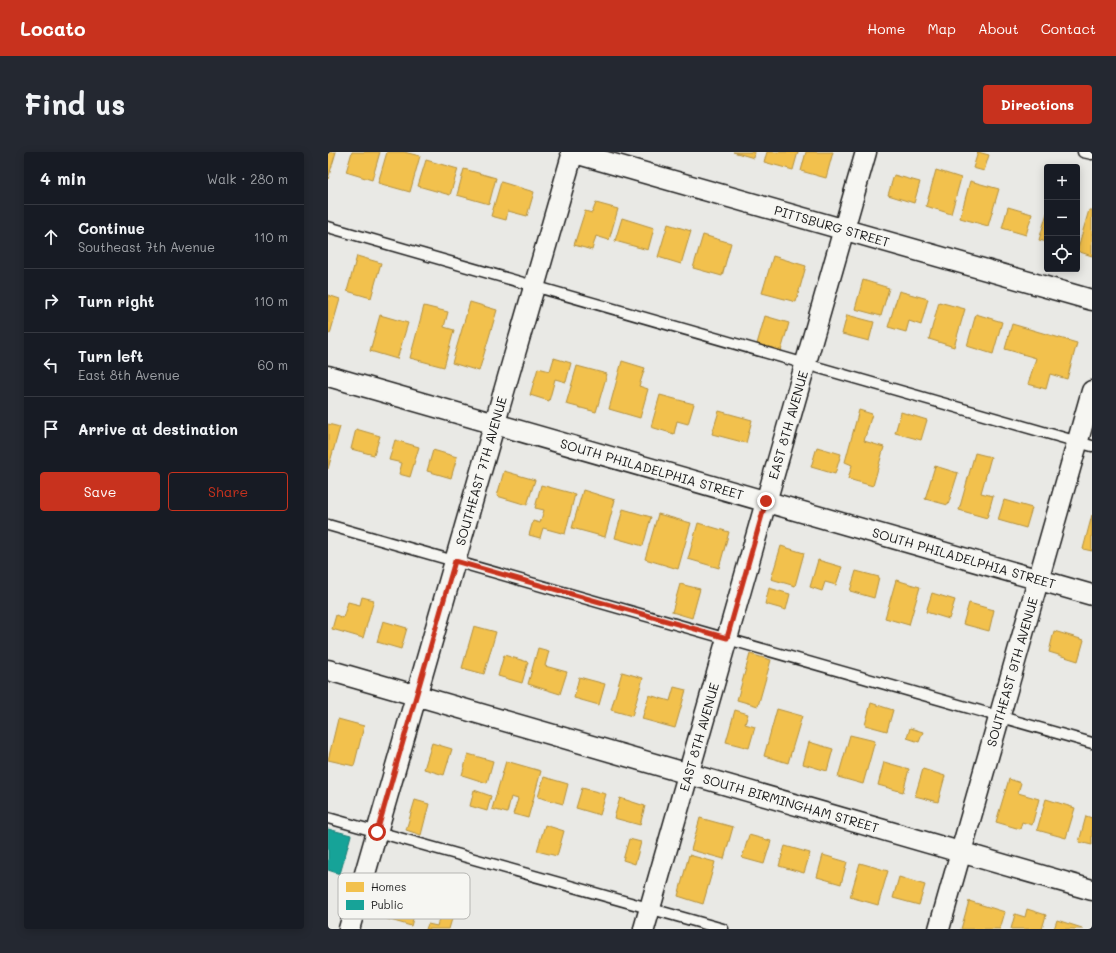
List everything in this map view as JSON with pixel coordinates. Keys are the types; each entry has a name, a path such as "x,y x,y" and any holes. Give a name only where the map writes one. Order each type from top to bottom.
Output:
{"street":[{"name":"PITTSBURG STREET","path":"572,152 1092,300"},
{"name":"SOUTHEAST 7TH AVENUE","path":"365,873 572,152"},
{"name":"EAST 8TH AVENUE","path":"644,929 866,152"},
{"name":"SOUTH PHILADELPHIA STREET","path":"328,376 1092,594"},
{"name":"SOUTHEAST 9TH AVENUE","path":"939,929 1039,579 1085,443 1092,392"},
{"name":"SOUTH BIRMINGHAM STREET","path":"328,670 1092,890"},
{"name":"SOUTHEAST 7TH AVENUE","path":"349,929 352,919"}],"lane":[{"path":"1083,152 1092,154"},
{"path":"328,227 1085,443"},
{"path":"328,525 1092,743"},
{"path":"328,818 723,929"}],"building: Homes":[{"path":"328,152 336,152 328,179"},
{"path":"352,152 380,152 372,180 346,172"},
{"path":"387,152 404,152 420,156 410,192 378,183"},
{"path":"733,152 755,152 754,158"},
{"path":"767,152 798,152 793,170 764,162"},
{"path":"806,152 833,152 826,178 801,171"},
{"path":"978,152 989,155 984,171 973,168"},
{"path":"426,160 458,169 450,195 418,186"},
{"path":"464,169 496,178 489,204 457,195"},
{"path":"936,170 961,178 951,214 926,206"},
{"path":"894,175 920,182 914,203 888,195"},
{"path":"970,181 999,189 988,226 960,218"},
{"path":"501,182 534,192 527,216 508,211 506,220 491,216"},
{"path":"596,203 618,209 609,240 596,236 592,250 574,245 585,211 592,213"},
{"path":"1008,207 1032,214 1026,235 1002,228"},
{"path":"1089,210 1092,210 1092,256 1080,252 1080,241"},
{"path":"622,218 654,228 648,250 615,241"},
{"path":"1044,223 1044,241 1039,240"},
{"path":"668,224 691,231 681,264 658,257"},
{"path":"703,235 731,243 722,276 693,268"},
{"path":"357,256 381,263 371,298 347,291"},
{"path":"773,256 806,266 796,302 762,293"},
{"path":"863,280 889,288 881,316 855,309"},
{"path":"899,291 928,299 921,325 909,321 906,332 888,327"},
{"path":"328,295 340,299 330,334 328,333"},
{"path":"470,302 497,310 479,371 452,363"},
{"path":"939,302 965,309 954,347 929,339"},
{"path":"424,306 448,312 444,327 454,330 444,367 410,358"},
{"path":"976,314 1002,322 993,354 967,346"},
{"path":"380,315 408,323 397,359 370,351"},
{"path":"847,315 874,322 869,341 842,334"},
{"path":"765,316 789,323 781,351 757,344"},
{"path":"1012,324 1077,343 1067,379 1050,374 1046,389 1028,384 1036,358 1005,349"},
{"path":"554,358 571,363 566,382 555,379 549,401 530,395 538,368 550,371"},
{"path":"622,361 645,368 639,386 648,389 640,418 609,409"},
{"path":"577,366 607,374 596,412 566,404"},
{"path":"660,395 694,404 688,424 677,421 674,434 651,427"},
{"path":"859,410 872,414 864,441 884,447 873,486 848,479 852,465 845,462"},
{"path":"719,411 752,420 746,443 712,434"},
{"path":"901,412 927,420 921,440 895,433"},
{"path":"328,424 340,427 328,469"},
{"path":"356,429 380,436 374,455 351,449"},
{"path":"395,440 419,447 410,477 399,474 402,463 389,460"},
{"path":"817,447 841,454 835,474 811,467"},
{"path":"433,450 457,457 451,478 427,471"},
{"path":"975,453 991,457 981,493 993,496 987,518 959,510"},
{"path":"935,466 958,473 948,505 925,499"},
{"path":"504,471 535,480 527,505 497,496"},
{"path":"541,485 575,494 565,534 543,528 540,538 529,535 533,521 540,523 544,510 535,508"},
{"path":"583,490 615,500 605,537 572,528"},
{"path":"1004,500 1032,508 1026,528 998,520"},
{"path":"623,509 651,517 643,546 615,538"},
{"path":"658,514 691,523 678,569 645,559"},
{"path":"1092,515 1092,551 1083,549"},
{"path":"698,523 729,532 719,568 688,559"},
{"path":"781,546 804,553 795,586 771,579"},
{"path":"818,560 842,567 836,585 825,582 822,591 810,587"},
{"path":"856,571 879,577 874,598 850,591"},
{"path":"896,580 920,587 909,625 885,618"},
{"path":"680,584 700,589 692,618 672,612"},
{"path":"769,588 790,594 786,610 765,604"},
{"path":"932,593 955,600 949,619 926,612"},
{"path":"362,597 374,600 363,638 332,629 336,615 343,618 348,602 360,605"},
{"path":"969,603 994,610 989,631 963,624"},
{"path":"383,621 407,628 401,649 377,642"},
{"path":"474,626 496,632 484,674 462,668"},
{"path":"1054,631 1084,640 1078,661 1049,652"},
{"path":"538,648 549,651 545,666 567,672 560,694 528,684"},
{"path":"750,654 771,660 758,706 737,700"},
{"path":"504,655 528,662 522,683 498,676"},
{"path":"622,672 643,678 632,716 611,710"},
{"path":"579,677 605,684 599,705 574,698"},
{"path":"674,687 686,690 675,728 642,719 649,695 670,701"},
{"path":"871,703 893,710 887,731 865,725"},
{"path":"777,709 802,716 788,763 764,756"},
{"path":"735,710 748,714 745,724 755,727 749,748 726,742"},
{"path":"338,719 364,726 354,766 328,760"},
{"path":"910,728 923,732 919,742 907,738"},
{"path":"850,735 875,741 863,784 838,777"},
{"path":"809,742 833,749 827,771 803,764"},
{"path":"432,743 452,749 444,775 424,769"},
{"path":"468,754 493,761 487,783 462,775"},
{"path":"506,761 541,771 528,818 513,814 518,799 511,797 507,813 492,809"},
{"path":"884,762 909,769 903,792 878,785"},
{"path":"923,769 945,776 938,802 915,796"},
{"path":"544,777 568,784 563,804 538,797"},
{"path":"1009,779 1021,783 1018,793 1039,799 1032,825 1022,822 1020,829 996,822"},
{"path":"582,788 606,794 600,815 576,808"},
{"path":"474,790 491,796 487,811 470,806"},
{"path":"620,798 645,806 640,825 614,818"},
{"path":"1046,799 1075,808 1066,838 1037,830"},
{"path":"415,800 429,804 421,835 406,830"},
{"path":"1086,816 1092,818 1092,845 1079,842"},
{"path":"700,818 733,827 724,859 691,850"},
{"path":"545,825 564,831 557,856 537,851"},
{"path":"749,835 771,841 764,864 742,858"},
{"path":"629,839 641,842 635,864 623,860"},
{"path":"785,846 810,853 804,873 779,866"},
{"path":"689,855 715,862 703,904 678,896"},
{"path":"823,855 847,862 841,884 817,877"},
{"path":"860,863 888,871 878,905 850,897"},
{"path":"899,877 925,885 919,905 893,898"},
{"path":"969,901 1005,912 1000,929 961,929"},
{"path":"1027,909 1046,915 1042,929 1011,929 1015,914 1025,917"},
{"path":"387,919 413,919 411,926"},
{"path":"439,919 452,919 449,929 426,929 428,924 437,926"},
{"path":"1057,920 1082,928 1082,929 1054,929"}],"building: Public":[{"path":"328,829 351,835 340,873 328,870"}],"route":[{"path":"377,832 455,561 727,638 766,501"}]}
